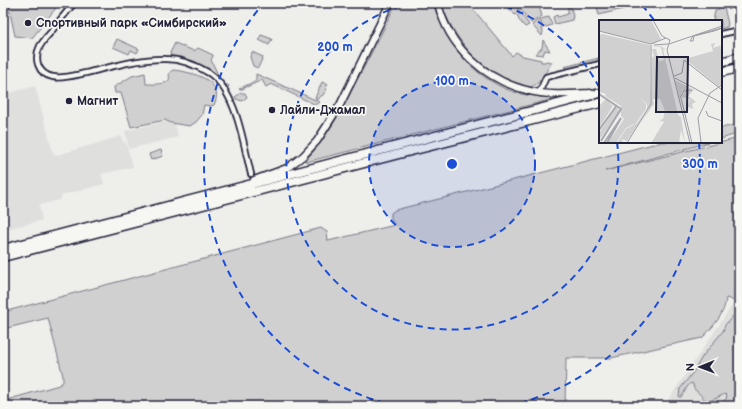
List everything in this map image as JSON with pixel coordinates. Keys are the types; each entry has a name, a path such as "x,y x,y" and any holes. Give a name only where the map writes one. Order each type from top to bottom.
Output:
{"highway":[{"path":"722,62 739,57"},
{"path":"722,72 739,68"},
{"path":"3,257 213,195 599,93"},
{"path":"3,249 83,233 599,103"}],"street":[{"path":"74,3 41,44 37,56 37,62 42,72 52,77 69,76 141,61 166,59 190,64 210,74 229,97 232,103 251,174"},
{"path":"213,195 287,168 309,150 325,131 340,105 390,3"},
{"path":"438,3 449,31 458,45 478,66 502,82 516,88 539,93 599,93"},
{"path":"722,34 739,30"},
{"path":"539,93 546,77 599,64"}],"shaded area":[{"name":"Спортивный парк «Симбирский»","path":"8,3 60,3 32,38 15,36"},
{"path":"396,3 433,3 446,33 465,60 477,71 505,89 521,94 561,97 306,162 305,161 327,133 339,114 377,43"},
{"path":"441,3 468,3 512,56 516,52 523,56 541,60 541,62 552,62 542,78 533,86 526,87 500,76 488,68 468,50 460,40 446,16"},
{"path":"504,3 510,3 520,11 515,15"},
{"path":"512,3 538,3 542,16 531,23 521,10"},
{"path":"567,3 570,3 573,16 572,20 555,24 553,17 568,14"},
{"path":"612,3 647,3 599,15 597,7"},
{"path":"718,3 723,3 728,24 727,27 722,29 722,20 713,20 715,11 719,9"},
{"path":"726,3 739,3 739,9 734,10 730,8 729,10"},
{"path":"521,13 529,25 525,27 517,16"},
{"path":"549,17 552,25 543,28 540,19"},
{"path":"538,20 543,31 542,36 532,25"},
{"path":"261,35 272,39 269,45 259,40"},
{"path":"117,39 139,49 137,53 131,50 129,54 113,47"},
{"path":"543,40 550,51 545,50 543,55 535,54 542,48"},
{"path":"175,43 194,51 198,48 213,55 211,60 220,79 229,86 227,89 213,75 171,57 170,53"},
{"path":"252,52 263,57 258,68 253,66 250,57"},
{"path":"599,58 595,63 569,69 564,67"},
{"path":"173,70 197,75 211,83 215,89 216,96 214,105 204,105 202,115 190,126 171,123 165,120 131,127 121,93 115,93 114,87 132,76 145,73 146,84 165,83 169,80 169,73"},
{"path":"256,74 320,102 314,104 271,84 266,87 262,80 240,90 239,89 255,81"},
{"path":"322,82 328,85 325,88 327,89 323,95 317,99 315,98"},
{"path":"35,86 54,156 121,136 123,142 126,143 133,167 101,174 104,184 62,195 60,200 39,205 42,220 3,230 3,95"},
{"path":"241,93 245,93 247,97 242,101 236,99 235,97"},
{"path":"174,119 178,137 129,149 125,131"},
{"path":"739,124 739,133 722,139 722,128"},
{"path":"739,138 739,304 726,298 721,315 702,338 611,358 566,358 565,406 3,406 3,401 59,385 63,382 63,376 48,318 3,329 3,312 321,228 327,232 328,241 395,225 391,219 391,213 395,210 658,143 706,143 605,171"},
{"path":"161,150 163,156 151,160 149,154"},
{"path":"733,304 739,308 739,406 664,406"},
{"path":"733,316 739,316 739,379 734,385 739,392 739,406 734,406 730,403 728,406 718,406 726,399 727,396 725,394 708,402 694,389 693,384 691,383 684,394 679,397 680,389"}],"place":[{"name":"Спортивный парк «Симбирский»","path":"28,23"},
{"name":"Магнит","path":"69,101"},
{"name":"Лайли-Джамал","path":"272,110"}]}
